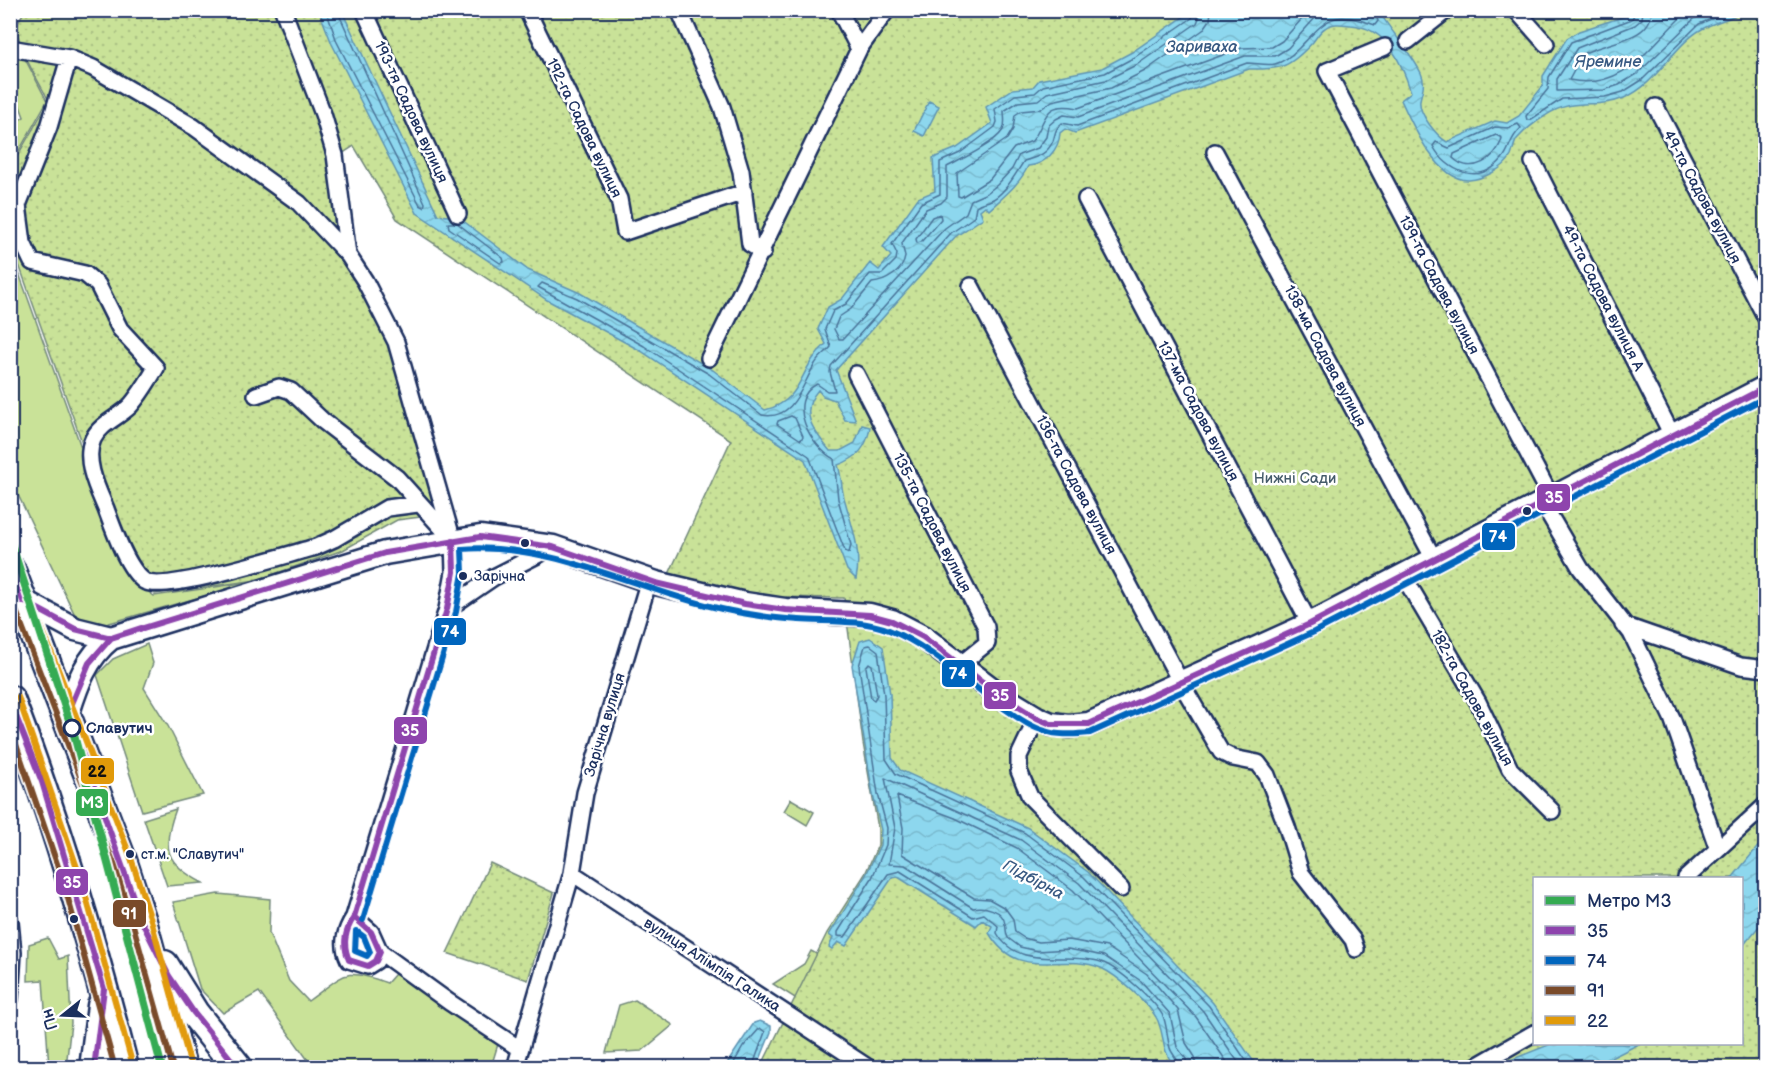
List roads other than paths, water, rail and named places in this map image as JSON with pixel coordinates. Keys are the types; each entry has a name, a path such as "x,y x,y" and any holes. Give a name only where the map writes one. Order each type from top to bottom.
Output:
{"highway":[{"path":"10,569 68,713 142,922 182,1068"},
{"path":"10,700 49,804 84,915 124,1068"},
{"path":"142,922 170,976 188,1004 238,1068"},
{"path":"94,1068 104,989"}],"street":[{"path":"283,10 323,114 335,155 348,255"},
{"name":"193-тя Садова вулиця","path":"364,10 458,214"},
{"name":"192-га Садова вулиця","path":"527,10 619,199 625,232 744,192"},
{"path":"679,10 722,107 741,171 750,244 763,252"},
{"path":"839,10 860,49"},
{"path":"709,358 763,252 860,49 887,10"},
{"path":"1408,41 1447,10"},
{"path":"1516,10 1546,44"},
{"name":"139-та Садова вулиця","path":"1385,47 1327,71 1581,569 1631,633 1672,718 1717,847"},
{"path":"10,48 69,58 93,68 194,127 299,203 348,255 365,281 396,342 453,541 454,572 447,609 354,917 344,939 349,960 368,966 376,961 380,952"},
{"path":"69,58 49,127 18,205 19,219 23,243 32,262 85,274 98,285 120,329 156,368 130,406 109,421 93,439 90,456 94,477 104,506 134,570 143,580 153,585 194,579 316,547 387,508 418,504"},
{"name":"49-та Садова вулиця","path":"1656,107 1766,318"},
{"name":"138-ма Садова вулиця","path":"1215,152 1435,561"},
{"name":"49-та Садова вулиця А","path":"1533,162 1672,435"},
{"name":"137-ма Садова вулиця","path":"1086,199 1311,624"},
{"name":"136-та Садова вулиця","path":"971,286 1181,683 1221,752 1233,758 1258,763 1267,775 1300,873 1353,940 1356,949"},
{"name":"135-та Садова вулиця","path":"856,374 986,627 987,643 961,664"},
{"path":"256,395 279,387 291,391 323,421 397,478 453,541"},
{"path":"68,713 87,663 98,648 111,638 385,553 480,537 554,547 649,580 745,604 784,610 870,615 892,621 923,637 1001,696 1037,718 1060,725 1089,724 1311,624 1766,387"},
{"path":"447,609 494,577 554,547"},
{"name":"182-га Садова вулиця","path":"1404,577 1478,702 1510,769 1552,811"},
{"name":"Зарічна вулиця","path":"514,1068 572,873 585,793 649,580"},
{"path":"23,601 75,629 111,638"},
{"path":"1623,625 1740,666 1766,669"},
{"path":"1037,718 1019,756 1019,771 1030,797 1121,889"},
{"path":"1688,877 1717,847 1766,805"},
{"name":"вулиця Алімпія Галика","path":"572,873 851,1062 868,1068"},
{"path":"354,917 371,932 380,952 449,1002 520,1048"},
{"path":"10,922 13,953 10,999"},
{"path":"1473,1068 1533,1034"}],"water":[{"name":"Зариваха","path":"319,11 342,11 438,215 458,217 528,270 580,293 713,370 765,410 787,399 800,383 810,363 826,344 818,329 828,307 842,299 870,263 879,270 891,256 883,247 918,198 935,191 933,158 957,148 992,123 986,107 1013,89 1033,87 1039,80 1102,68 1132,52 1192,11 1379,11 1421,73 1423,84 1420,106 1422,112 1438,135 1447,142 1495,121 1507,123 1519,116 1543,86 1543,76 1567,38 1579,31 1641,11 1744,11 1707,26 1691,36 1636,92 1604,103 1566,106 1545,116 1517,139 1508,161 1493,172 1475,179 1457,178 1436,161 1419,136 1401,100 1411,92 1391,48 1374,32 1364,27 1351,25 1328,26 1298,57 1285,65 1270,69 1249,69 1075,133 1065,129 1060,133 1057,145 1050,156 1040,163 1028,166 1016,184 989,210 985,206 980,210 983,218 955,237 836,370 856,421 845,420 835,400 823,396 818,390 812,398 809,406 810,422 830,451 840,451 855,443 862,425 870,427 867,440 860,451 851,459 838,465 857,549 856,579 847,570 805,460 641,351 547,300 417,213 332,44"},
{"path":"929,101 939,106 924,136 914,131"},
{"name":"Підбірна","path":"870,638 883,647 890,694 892,758 900,770 1028,828 1088,872 1213,1003 1256,1065 1261,1067 1175,1067 1167,1054 1154,1014 1133,991 1116,977 1101,968 1085,964 1026,962 1013,957 1001,948 989,933 992,926 982,920 976,926 898,877 892,878 846,946 838,942 832,949 829,947 833,938 829,935 866,875 880,845 881,830 873,795 852,665 860,641"},
{"path":"1765,838 1765,919 1743,946 1743,877 1733,877"},
{"path":"760,1021 771,1026 771,1032 757,1067 717,1067 726,1065 754,1023"},
{"path":"1548,1045 1637,1045 1593,1067 1493,1067"}],"metro line":[{"name":"M3","path":"10,540 74,735 162,1068"}],"place":[{"name":"Зарічна","path":"463,576"},
{"name":"Славутич","path":"72,728"},
{"name":"ст.м. \"Славутич\"","path":"130,854"}],"water label":[{"name":"Яремине","path":"1608,62"}],"park label":[{"name":"Нижні Сади","path":"1295,478"}]}
